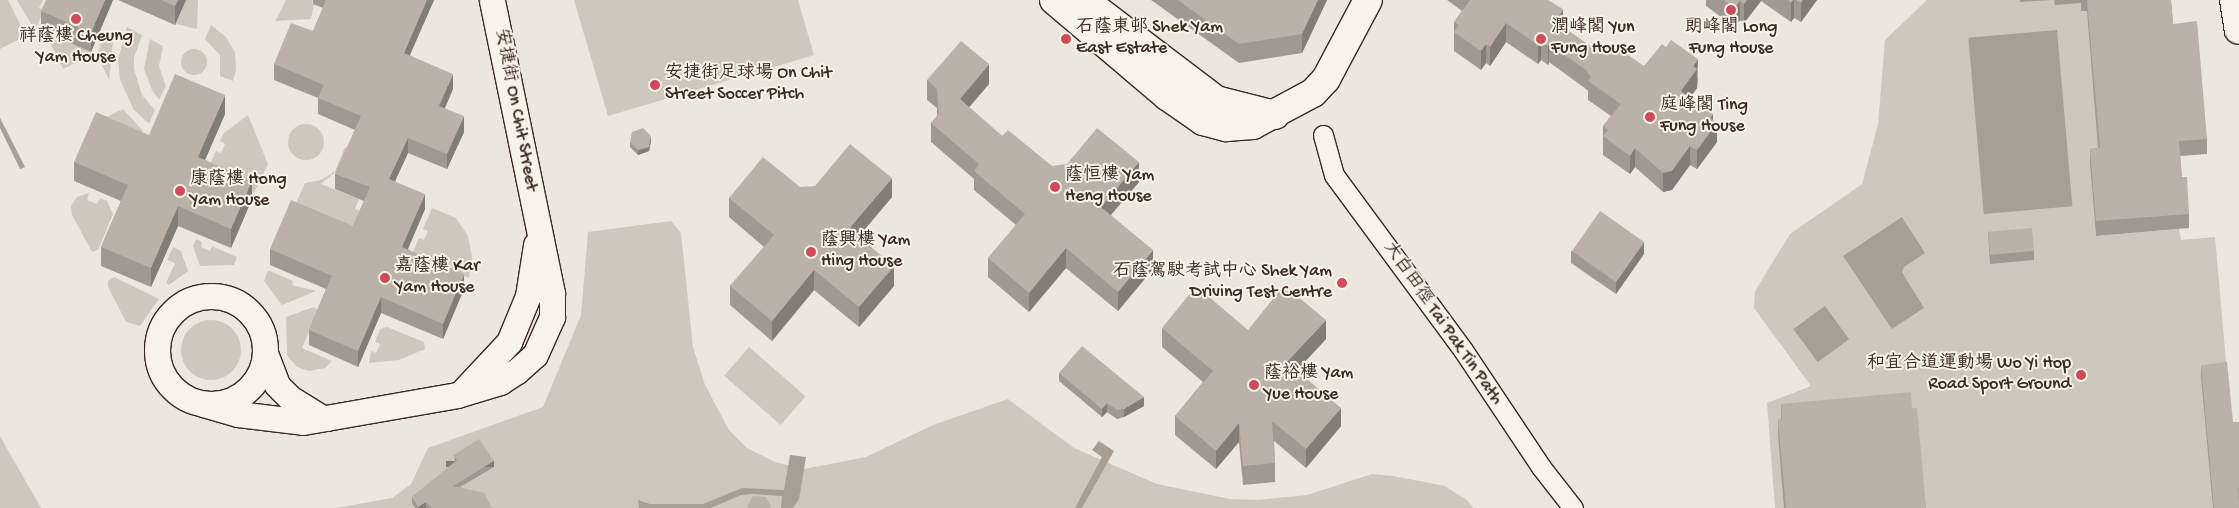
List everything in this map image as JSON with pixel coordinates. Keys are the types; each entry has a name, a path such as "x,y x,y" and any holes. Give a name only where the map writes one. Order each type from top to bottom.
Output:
{"street":[{"name":"安捷街 On Chit Street","path":"204,404 269,419 303,422 457,395 500,382 517,372 535,355 552,317 552,293 492,0"},
{"path":"1054,0 1167,96 1203,121 1226,127 1253,125 1275,116 1313,93 1326,79 1368,0"},
{"path":"1084,0 1216,100 1275,116"},
{"path":"2234,0 2239,30"},
{"name":"大白田徑 Tai Pak Tin Path","path":"1323,135 1339,183 1463,350 1541,467 1573,508"},
{"path":"210,296 228,299 244,307 256,320 263,336 265,354 257,378 238,397 221,403 204,404 187,398 172,388 159,364 158,338 165,322 177,308 192,299 210,296"},
{"name":"安捷街 On Chit Street","path":"265,354 278,385 290,398 322,418 330,417"}],"shaded area":[{"path":"0,0 8,0 26,36 0,49"},
{"path":"17,0 43,0 39,8 44,10 35,30"},
{"path":"186,0 198,0 197,29 176,24"},
{"path":"286,0 312,0 313,3 314,0 400,41 314,4 311,19 275,21"},
{"name":"安捷街足球場 On Chit Street Soccer Pitch","path":"574,0 798,0 814,55 608,116"},
{"path":"1927,0 2169,0 2177,152 2090,159 2096,236 2179,229 2181,240 2215,237 2239,508 1775,508 1767,403 1811,386 1754,308 1755,291 1790,234 1862,184 1878,124 1885,40"},
{"path":"211,25 226,37 235,52 236,70 233,81 220,76 220,55 205,39"},
{"path":"127,27 142,35 134,58 134,69 142,95 155,110 149,124 134,110 120,80 118,59"},
{"path":"2057,30 2072,206 1984,214 1968,38"},
{"path":"44,31 91,52 91,55 63,69"},
{"path":"104,36 113,40 109,80 97,54"},
{"path":"150,39 163,46 159,66 166,86 159,100 152,90 144,69"},
{"path":"194,49 203,53 207,62 203,71 194,75 185,71 181,62 185,53"},
{"path":"123,109 143,131 134,141 92,124"},
{"path":"248,115 268,164 254,193 221,179 211,162 216,151 221,153 225,144 220,141 224,133"},
{"path":"0,118 25,167 20,169 0,128"},
{"path":"306,124 318,130 324,142 318,154 306,160 294,154 288,142 294,130"},
{"path":"345,147 348,150 339,169 321,184 359,199 355,209 360,211 353,227 293,210 305,183 321,180 335,171"},
{"path":"89,193 87,200 97,204 100,198 107,201 113,214 98,250 92,252 72,215 71,206 77,197"},
{"path":"432,208 456,218 468,236 472,257 469,278 412,254 419,238 424,240 428,231 423,229"},
{"path":"1902,217 1925,253 1904,267 1902,272 1924,308 1892,329 1843,256"},
{"path":"671,221 681,233 693,347 705,385 729,430 747,448 775,462 804,469 866,457 933,425 1008,399 1074,448 1157,484 1230,499 1258,500 1307,495 1372,474 1445,486 1467,500 1473,508 336,508 392,498 411,484 428,448 543,407 581,315 588,232"},
{"path":"196,239 202,242 201,247 210,251 212,246 237,257 234,265 200,266 193,246"},
{"path":"173,247 181,251 188,271 169,285 166,283 175,263 167,260"},
{"path":"268,270 293,281 292,285 316,291 282,305 264,281"},
{"path":"114,277 159,299 140,326 126,322 108,287 108,281"},
{"path":"1825,306 1849,339 1818,362 1793,329"},
{"path":"313,307 318,310 302,348 332,361 325,368 309,371 297,367 287,355 286,317"},
{"path":"211,320 228,325 236,333 241,350 236,367 228,375 211,380 194,375 186,367 181,350 186,333 194,325"},
{"path":"387,327 424,342 425,349 399,360 369,363 371,351 376,353 380,344 375,342 380,329"},
{"path":"749,347 806,396 781,425 724,376"},
{"path":"0,436 5,445 41,508 0,508"},
{"path":"1099,441 1114,451 1082,508 1075,508 1102,457 1092,450"},
{"path":"790,455 806,457 799,499 793,508 781,508 782,496 752,494 741,495 711,508 639,508 638,500 650,504 703,504 742,488 784,490"}],"building":[{"path":"46,0 105,0 91,33 41,11"},
{"path":"161,0 178,0 175,6"},
{"path":"326,0 427,0 404,53 453,74 439,106 464,116 447,154 408,138 389,179 425,194 402,247 464,274 443,324 381,297 358,351 309,330 332,276 270,249 291,200 353,226 370,187 335,174 361,116 318,98 324,85 274,64 291,23 313,31"},
{"path":"1178,0 1318,0 1302,34 1239,44"},
{"path":"1470,0 1548,0 1563,9 1560,14 1567,18 1561,26 1599,52 1604,45 1611,50 1614,45 1644,66 1662,44 1666,47 1671,40 1698,59 1693,66 1697,69 1681,91 1713,114 1710,118 1717,123 1697,150 1690,146 1672,171 1663,173 1635,148 1630,156 1603,136 1608,130 1603,126 1621,104 1588,81 1591,77 1586,70 1549,44 1548,46 1541,41 1538,45 1506,23 1490,47 1486,44 1481,51 1454,32 1459,25 1454,22"},
{"path":"1724,0 1747,0 1744,4 1740,1 1735,8"},
{"path":"2087,0 2171,0 2173,24 2197,21 2207,139 2179,141 2182,177 2187,177 2189,214 2096,221 2090,149 2100,148"},
{"name":"蔭恒樓 Yam Heng House","path":"961,41 989,64 960,99 1002,136 1008,130 1052,166 1067,164 1097,128 1139,162 1101,207 1153,250 1118,292 1066,248 1029,293 988,258 1025,214 974,171 979,164 931,123 939,114 937,89 927,80"},
{"name":"康蔭樓 Hong Yam House","path":"175,74 225,95 198,157 252,180 231,229 178,206 151,268 101,247 128,185 74,162 96,112 149,135"},
{"path":"643,128 651,136 649,147 638,150 630,142 632,132"},
{"name":"蔭興樓 Yam Hing House","path":"850,144 892,178 849,229 894,266 859,307 814,270 772,321 730,286 774,235 729,198 763,157 800,187 815,186"},
{"path":"1600,211 1644,242 1616,282 1572,251"},
{"path":"2032,228 2034,251 1990,255 1988,232"},
{"name":"蔭裕樓 Yam Yue House","path":"1284,285 1326,320 1287,362 1341,408 1306,449 1272,421 1275,463 1243,466 1239,423 1216,451 1175,416 1213,371 1162,328 1196,286 1248,330"},
{"path":"1082,346 1144,397 1124,409 1117,410 1107,403 1102,409 1059,373"},
{"path":"2227,362 2233,422 2239,422 2239,508 2214,508 2201,365"},
{"path":"1911,392 1912,408 1917,408 1926,508 1786,508 1778,420 1782,419 1781,404"},
{"path":"479,439 494,461 453,486 484,493 492,508 432,508 426,502 418,507 412,497 457,460 454,455"},
{"path":"753,496 766,497 771,507 748,508"}],"place":[{"name":"朗峰閣 Long Fung House","path":"1731,10"},
{"name":"祥蔭樓 Cheung Yam House","path":"76,19"},
{"name":"石蔭東邨 Shek Yam East Estate","path":"1066,39"},
{"name":"潤峰閣 Yun Fung House","path":"1541,39"},
{"name":"安捷街足球場 On Chit Street Soccer Pitch","path":"655,85"},
{"name":"庭峰閣 Ting Fung House","path":"1650,117"},
{"name":"蔭恒樓 Yam Heng House","path":"1055,187"},
{"name":"康蔭樓 Hong Yam House","path":"180,191"},
{"name":"蔭興樓 Yam Hing House","path":"811,252"},
{"name":"嘉蔭樓 Kar Yam House","path":"385,278"},
{"name":"石蔭駕駛考試中心 Shek Yam Driving Test Centre","path":"1342,283"},
{"name":"和宜合道運動場 Wo Yi Hop Road Sport Ground","path":"2081,375"},
{"name":"蔭裕樓 Yam Yue House","path":"1254,385"}]}
